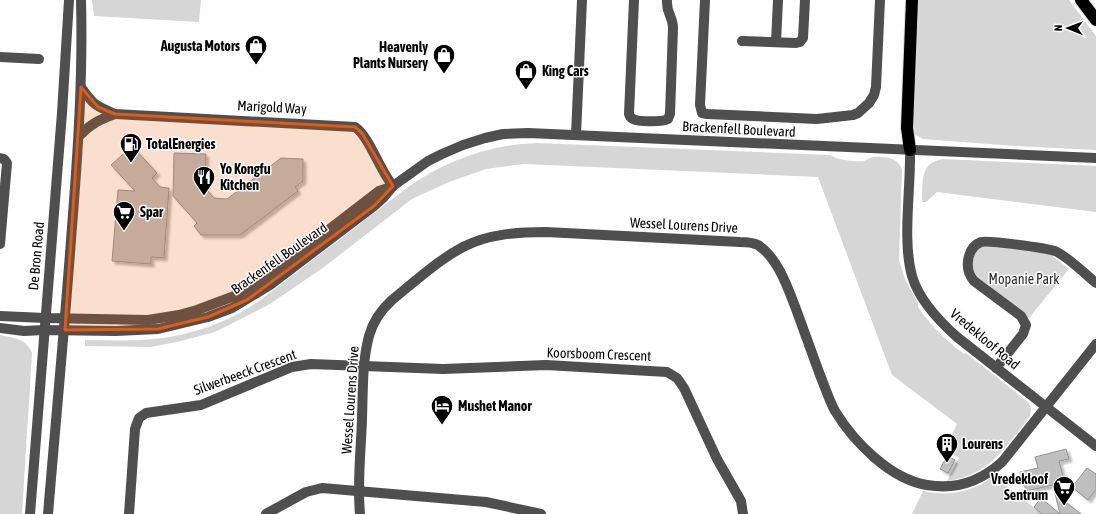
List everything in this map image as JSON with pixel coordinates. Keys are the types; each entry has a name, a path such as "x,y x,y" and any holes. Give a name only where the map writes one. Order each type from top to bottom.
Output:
{"highway":[{"path":"910,150 907,126 912,0"},
{"path":"1081,0 1096,20"}],"street":[{"name":"De Bron Road","path":"30,514 62,112 69,0"},
{"path":"48,514 66,319 79,136 81,87 81,0"},
{"path":"576,135 582,0"},
{"path":"634,0 629,114 630,117 636,120 662,121 668,119 670,114 674,28 673,21 666,10 667,0"},
{"path":"705,0 700,105 702,113 817,119 858,113 872,98 876,87 880,0"},
{"path":"776,42 778,0"},
{"path":"742,41 798,43 802,40 805,0"},
{"path":"0,57 39,59"},
{"name":"Marigold Way","path":"81,87 90,101 98,107 115,114 350,125 358,128 362,133 386,178 393,186"},
{"name":"Marigold Way","path":"79,136 87,127 98,120 115,114"},
{"name":"Brackenfell Boulevard","path":"0,328 24,331 116,331 158,329 208,318 232,308 270,285 374,206 393,186 428,160 463,144 509,134 576,135 1096,158"},
{"name":"Vredekloof Road","path":"910,150 908,232 909,259 913,277 925,301 944,326 1096,446"},
{"path":"0,158 4,159 7,163 0,244"},
{"name":"Brackenfell Boulevard","path":"0,316 117,320 156,319 191,311 237,295 266,278 379,191 393,186"},
{"name":"Wessel Lourens Drive","path":"360,514 359,491 364,366 369,336 375,321 384,307 450,255 464,247 484,239 522,232 546,232 740,242 758,246 768,255 787,285 835,411 851,433 891,470 906,479 922,484 946,487 961,485 986,475 1002,462 1096,344"},
{"path":"996,368 1023,334 1026,325 1021,316 972,278 968,268 968,262 969,255 976,245 987,242 1042,248 1054,251 1096,283"},
{"name":"Silwerbeeck Crescent","path":"129,514 135,429 137,421 142,415 150,411 201,405 296,366 311,364 364,366"},
{"name":"Koorsboom Crescent","path":"364,366 443,369 546,365 667,372 677,378 684,388 717,459 741,501 743,514"},
{"path":"266,514 306,492 322,488 486,502 541,514"}],"highlighted area":[{"path":"81,87 98,107 115,114 355,127 362,133 393,186 374,206 247,300 208,317 158,329 65,330"}],"green space":[{"path":"92,0 201,0 199,22 94,16"},
{"path":"917,0 1069,0 1096,36 1096,150 923,139 915,135 912,130"},
{"path":"537,143 830,155 841,159 855,161 864,161 873,157 882,157 895,160 902,170 899,260 905,279 918,303 918,307 934,327 951,343 1028,402 1031,409 1030,416 1004,449 985,466 962,478 947,481 959,458 944,450 957,424 892,375 818,177 524,164 486,169 449,182 412,199 324,267 270,304 215,332 151,347 85,346 85,340 156,339 189,333 220,322 263,298 419,180 450,163 467,156 501,147"},
{"path":"943,159 1096,166 1096,212 937,192 926,202 922,202 923,181 926,169 935,161"},
{"name":"Mopanie Park","path":"985,245 1049,253 1069,269 1029,318 976,276 972,264 975,253"},
{"path":"0,335 15,338 23,342 32,353 22,514 0,514"},
{"path":"994,476 1042,514 912,514 923,491 933,493 960,492 978,486"}],"building":[{"path":"132,146 157,173 152,178 160,187 169,188 164,258 151,257 151,264 112,261 118,190 135,191 111,165"},
{"path":"174,153 206,154 205,188 214,198 227,199 281,158 303,159 303,181 295,187 298,191 240,235 201,235 194,226 197,223 173,196"},
{"path":"1066,449 1069,459 1059,461 1066,487 1058,496 1081,514 1060,514 1053,485 1026,491 1020,472 1038,468 1035,457"},
{"name":"Lourens","path":"947,456 955,460 948,473 940,469"},
{"path":"1087,468 1096,474 1096,489 1088,500 1072,487"},
{"path":"1041,498 1060,514 1042,514 1034,507"}],"place":[{"name":"Augusta Motors","path":"256,66"},
{"name":"Heavenly Plants Nursery","path":"444,74"},
{"name":"King Cars","path":"526,90"},
{"name":"TotalEnergies","path":"131,164"},
{"name":"Yo Kongfu Kitchen","path":"204,196"},
{"name":"Spar","path":"124,232"},
{"name":"Mushet Manor","path":"442,426"},
{"name":"Lourens","path":"947,464"},
{"name":"Vredekloof Sentrum","path":"1064,506"}]}
